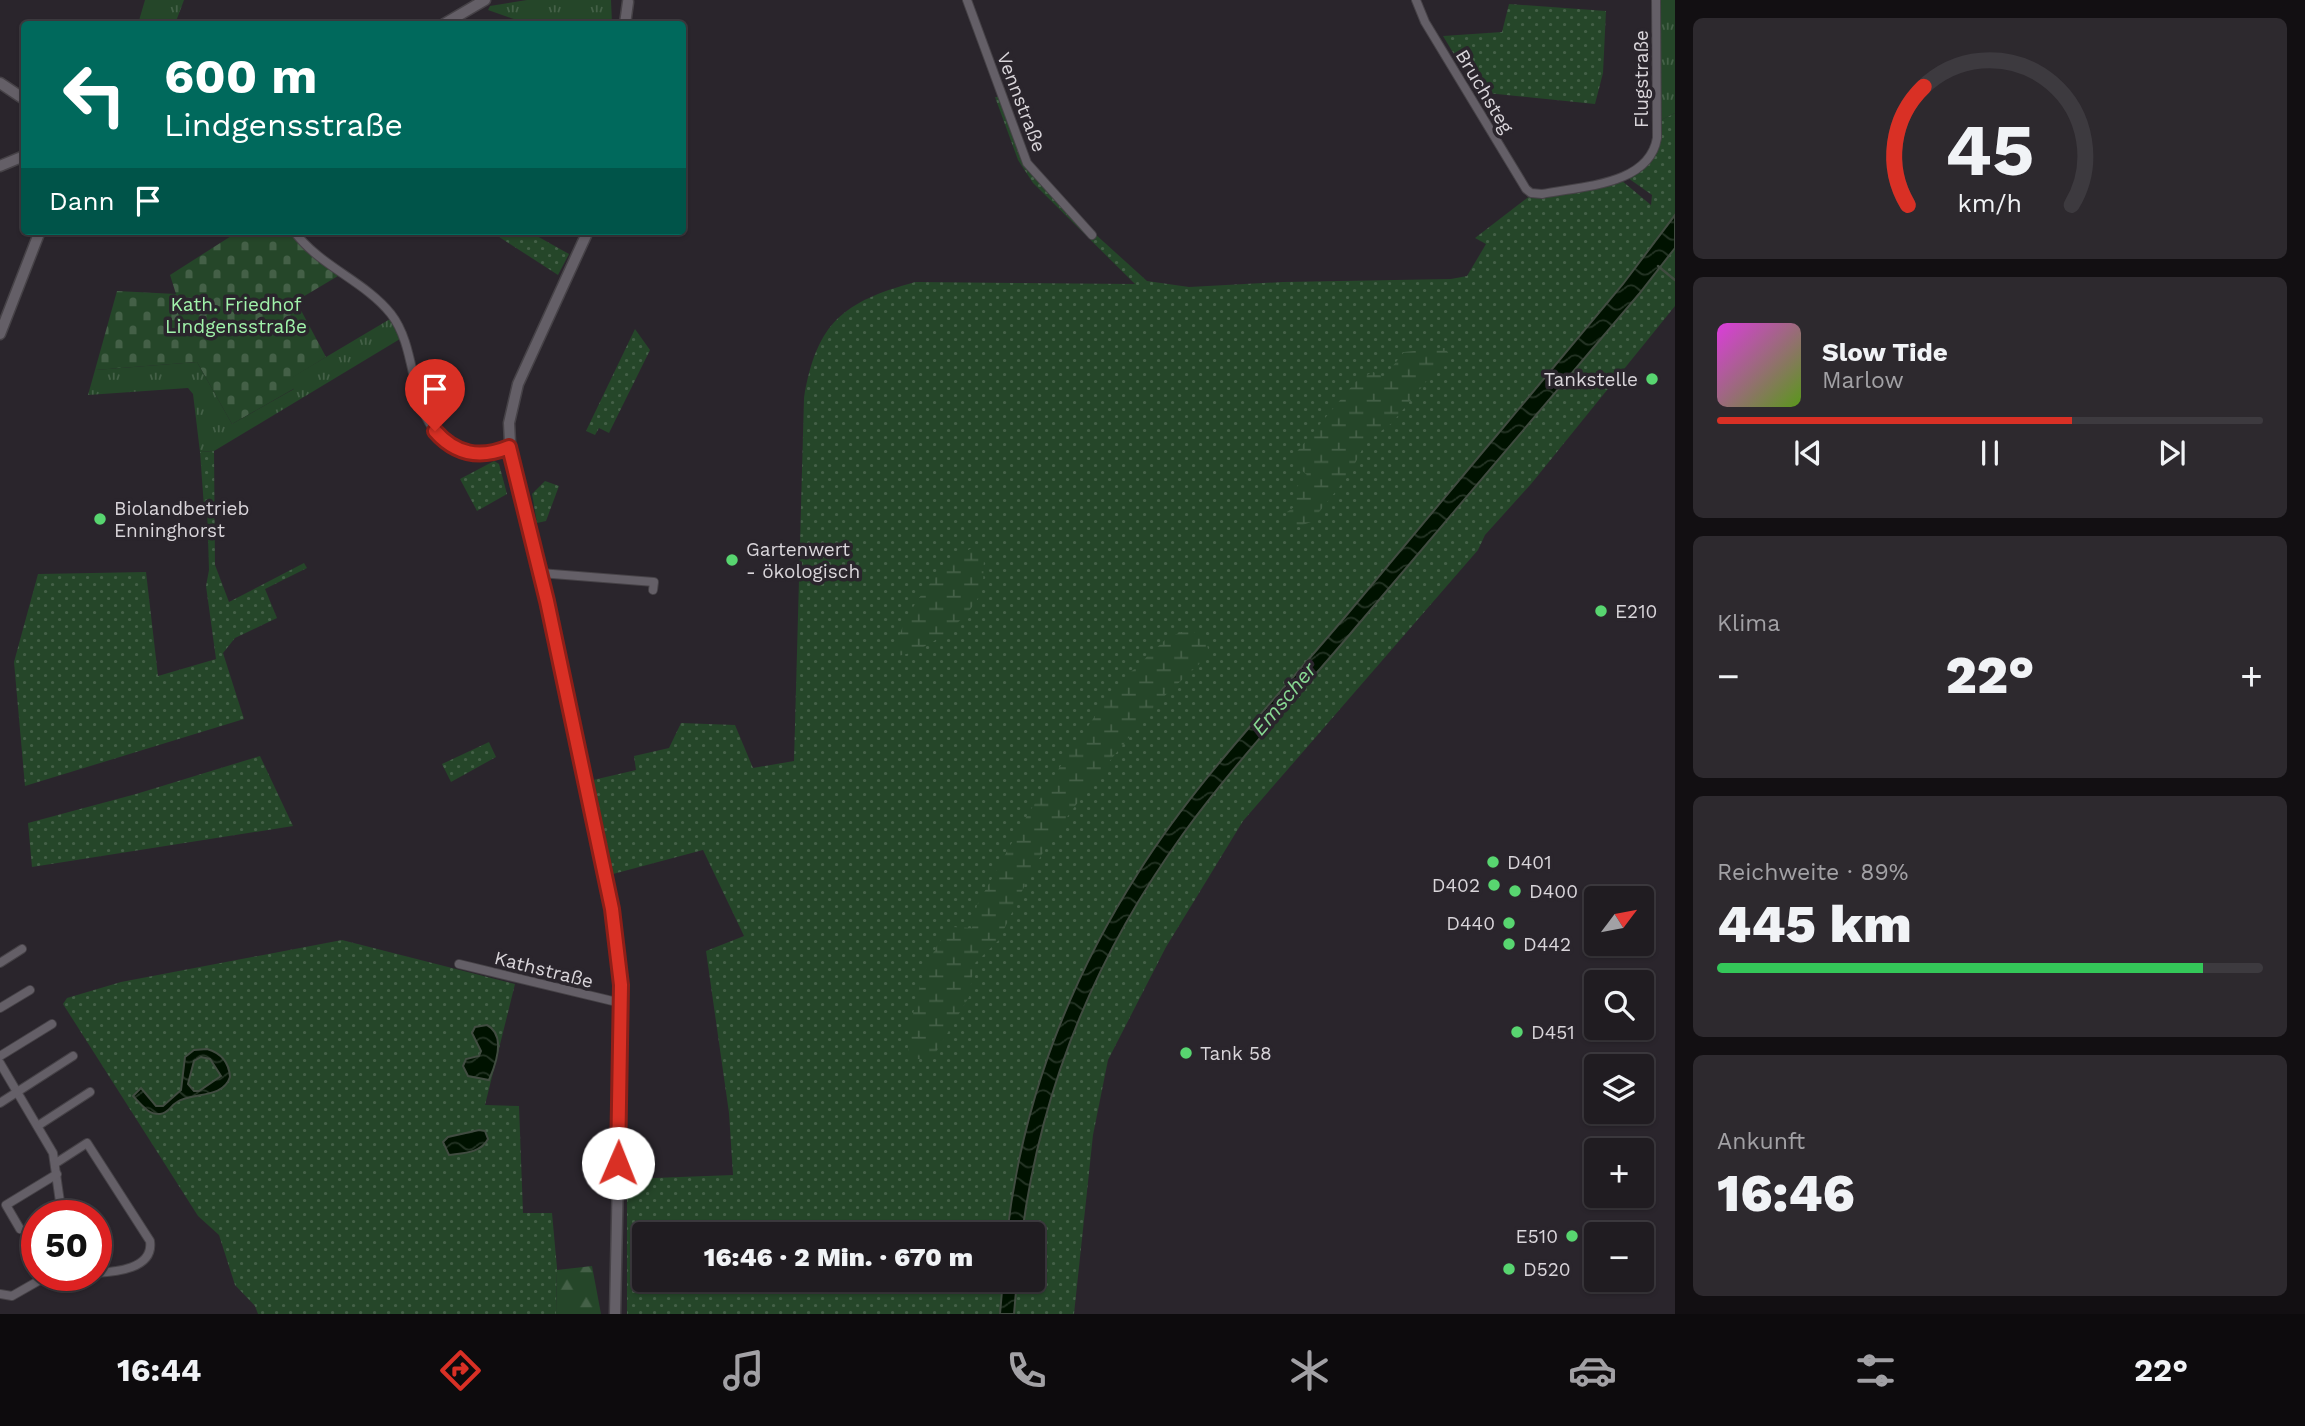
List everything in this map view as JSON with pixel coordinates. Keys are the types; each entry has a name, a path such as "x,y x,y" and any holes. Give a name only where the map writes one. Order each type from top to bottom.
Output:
{"main road":[{"path":"448,21 485,0"},
{"path":"626,21 629,1"},
{"path":"0,83 21,97"},
{"path":"0,167 21,157"},
{"path":"0,167 21,164"},
{"path":"0,334 38,235"},
{"path":"586,235 518,384 509,423 509,447 540,573 612,909 621,1003 615,1314"}],"street":[{"name":"Vennstraße","path":"967,0 1027,163 1092,235"},
{"name":"Bruchsteg","path":"1416,0 1439,46 1526,188 1534,194"},
{"name":"Flugstraße","path":"1534,194 1627,176 1651,155 1657,138 1656,0"},
{"path":"299,235 392,315 405,338 423,410 440,437 460,450 479,456 509,447"},
{"path":"540,573 654,582 653,590"},
{"path":"0,963 22,949"},
{"name":"Kathstraße","path":"460,964 621,1003"},
{"path":"0,1008 30,990"},
{"path":"0,1056 52,1024"},
{"path":"0,1103 73,1056"},
{"path":"0,1063 38,1125 56,1163 60,1200"},
{"path":"38,1125 90,1092"},
{"path":"56,1163 88,1143 150,1241 149,1253 137,1265 124,1271 112,1272"},
{"path":"20,1229 6,1205 57,1174"},
{"path":"0,1294 12,1296 21,1291"}],"green space":[{"path":"145,0 184,0 176,21 139,21"},
{"path":"527,0 611,0 612,21 519,21 488,10 490,6"},
{"path":"1657,0 1675,0 1675,113 1659,121"},
{"path":"1509,4 1606,11 1603,73 1595,104 1477,92 1443,36 1502,32"},
{"path":"995,97 1001,97 1021,151 1094,233 1147,281 1189,287 1283,282 1451,279 1467,276 1486,244 1475,238 1531,195 1621,180 1651,205 1652,195 1628,178 1648,162 1659,121 1675,113 1675,306 1531,484 1485,535 1478,550 1243,821 1166,947 1108,1060 1093,1135 1074,1314 627,1314 627,1179 733,1175 729,1113 706,951 744,936 703,850 613,874 593,780 636,770 634,756 669,748 681,723 735,725 753,768 794,761 804,398 817,351 837,319 852,307 915,282 1135,284 1033,183 1018,160"},
{"name":"Kath. Friedhof Lindgensstraße","path":"233,235 292,235 338,276 296,301 326,357 290,379 295,388 232,424 197,362 95,370 117,291 176,294 170,275"},
{"path":"496,235 535,235 569,254 558,275"},
{"path":"390,319 400,339 214,451 200,452 193,394 188,388 88,395 95,370 197,362 232,424 294,389 289,379"},
{"path":"635,329 650,350 609,433 599,428 595,435 586,431"},
{"path":"1445,348 1449,354 1392,423 1366,442 1349,475 1311,522 1297,527 1287,523 1287,512 1297,505 1295,489 1307,475 1298,467 1294,455 1357,380 1373,372 1384,377 1404,352"},
{"path":"214,451 215,565 229,602 304,563 307,568 265,589 277,618 235,638 223,653 244,719 25,786 14,662 38,574 146,572 158,676 216,659 206,586 209,570 207,507 204,507 200,452"},
{"path":"494,461 499,464 507,494 477,511 460,479"},
{"path":"545,481 559,486 546,521 537,523 532,494"},
{"path":"972,548 984,561 983,586 977,600 958,623 932,642 906,654 894,656 903,625 922,594 946,567"},
{"path":"1181,632 1194,632 1206,638 1209,655 1159,701 1094,780 1031,872 999,940 974,964 969,997 932,1059 914,1059 908,1050 912,1018 933,952 952,927 972,928 977,905 1029,812 1115,687 1166,639"},
{"path":"489,742 496,757 451,782 442,764"},
{"path":"260,756 293,826 32,867 28,823 136,794"},
{"path":"342,940 515,984 485,1105 519,1106 523,1213 552,1213 557,1268 556,1314 258,1314 255,1306 235,1285 219,1235 198,1216 63,1004 67,998 121,982"},
{"path":"592,1266 601,1314 556,1314 557,1270"}],"water":[{"name":"Emscher","path":"1675,215 1675,248 1639,294 1246,754 1203,807 1152,879 1099,974 1077,1024 1043,1127 1024,1222 1009,1222 1024,1139 1052,1046 1090,958 1138,873 1211,773 1623,284"},
{"path":"487,1025 493,1030 498,1043 489,1080 468,1076 463,1066 466,1059 479,1056 481,1051 472,1033 475,1027"},
{"path":"194,1050 212,1051 226,1063 230,1077 221,1089 183,1099 160,1114 148,1111 133,1096 141,1088 156,1106 163,1106 181,1090 185,1057","holes":["201,1057 210,1059 221,1076 199,1091 194,1091 188,1084 194,1061"]},
{"path":"485,1131 488,1139 485,1144 471,1152 449,1155 443,1142 448,1137"},
{"path":"1002,1292 1016,1292 1014,1314 1000,1314"}],"waterway":[{"path":"1658,266 1675,280"}],"place":[{"name":"Tankstelle","path":"1652,379"},
{"name":"Biolandbetrieb Enninghorst","path":"100,519"},
{"name":"Gartenwert - ökologisch","path":"732,560"},
{"name":"E210","path":"1601,611"},
{"name":"D401","path":"1493,862"},
{"name":"D402","path":"1494,885"},
{"name":"D400","path":"1515,891"},
{"name":"D440","path":"1509,923"},
{"name":"D442","path":"1509,944"},
{"name":"D451","path":"1517,1032"},
{"name":"Tank 58","path":"1186,1053"},
{"name":"E510","path":"1572,1236"},
{"name":"D520","path":"1509,1269"}],"route":[{"path":"435,431 446,442 460,450 479,456 493,454 509,447 547,601 612,909 621,985 618,1163"}]}
